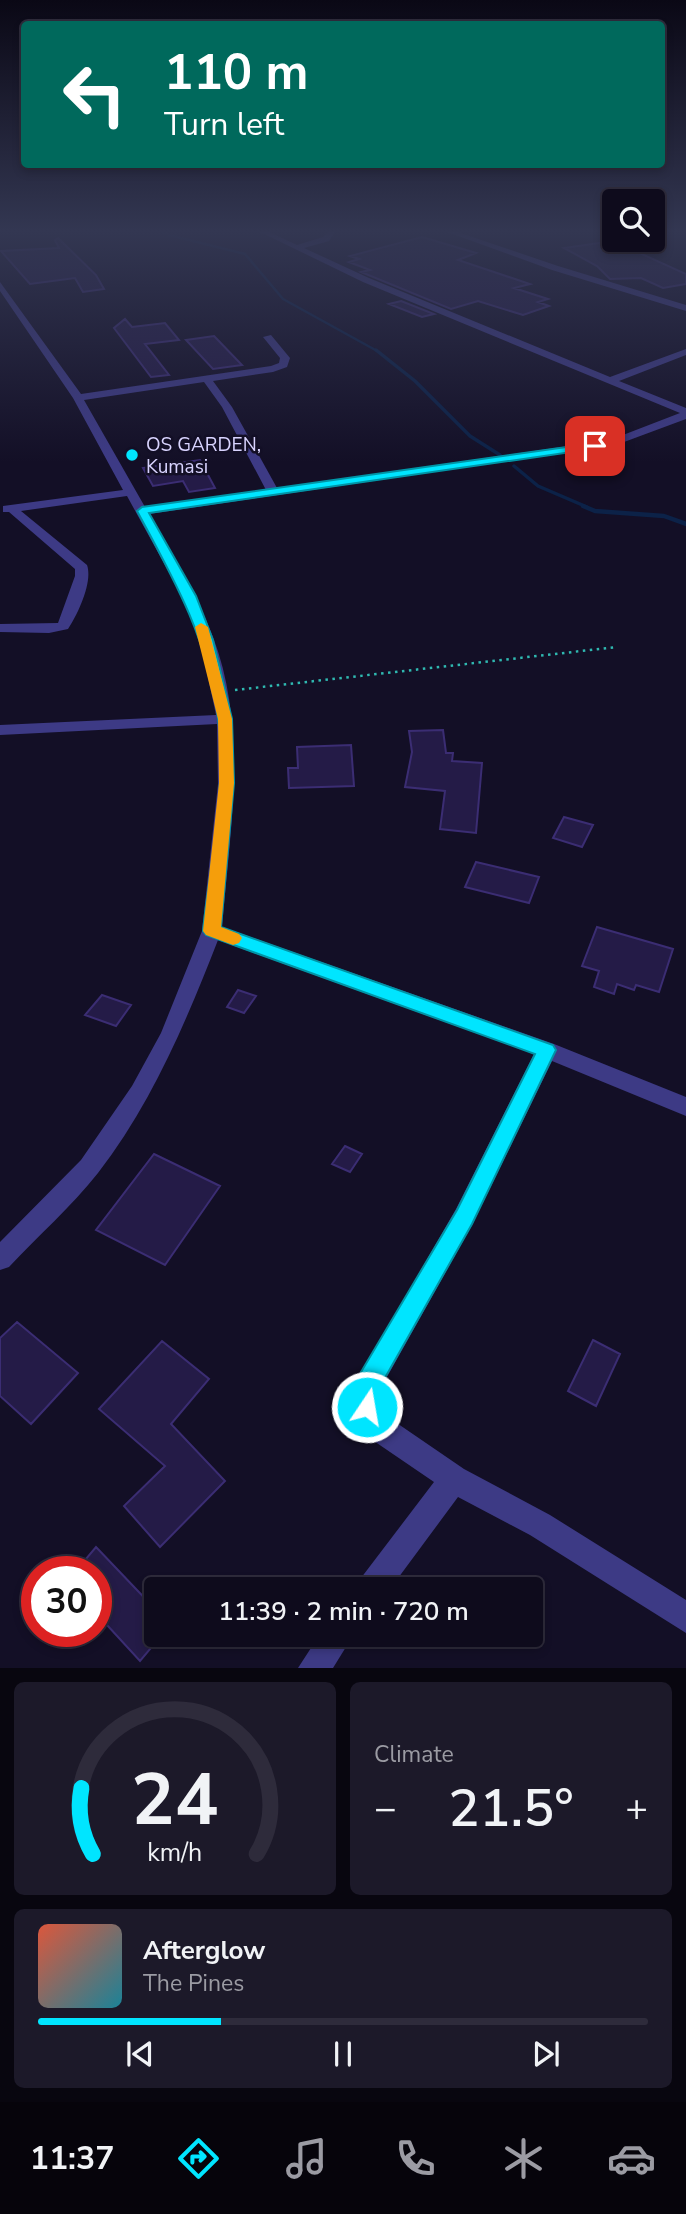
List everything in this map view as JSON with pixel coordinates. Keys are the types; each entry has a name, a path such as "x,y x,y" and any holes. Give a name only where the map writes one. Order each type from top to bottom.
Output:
{"street":[{"path":"0,1259 89,1167 140,1092 170,1033 212,931 226,783 225,719 207,640 189,596 78,398 14,307"},
{"path":"432,307 686,413"},
{"path":"78,398 273,369 284,365 285,358 268,337"},
{"path":"612,380 686,352"},
{"path":"207,379 227,407 273,492"},
{"path":"142,511 612,443 686,413"},
{"path":"6,509 132,492"},
{"path":"0,628 49,629 63,625 69,617 82,576 82,568 73,558 6,509"},
{"path":"0,730 225,719"},
{"path":"212,931 547,1050 686,1107"},
{"path":"547,1050 464,1217 370,1381 367,1407 378,1427 454,1479 540,1525 686,1618"},
{"path":"381,1577 454,1479"},
{"path":"314,1668 329,1647"}],"path":[{"path":"219,691 617,647"}],"building":[{"path":"396,307 416,307 434,314 422,317"},
{"path":"497,307 547,307 523,315"},
{"path":"125,319 132,327 165,323 179,340 145,344 169,375 151,377 114,328"},
{"path":"214,336 242,365 213,369 186,340"},
{"path":"200,460 215,488 189,492 183,481 153,486 143,468"},
{"path":"443,730 446,753 453,753 452,761 482,763 476,833 440,829 445,791 405,787 412,752 409,731"},
{"path":"351,745 354,786 289,788 288,768 298,768 297,747"},
{"path":"564,817 593,825 582,847 553,838"},
{"path":"476,862 539,877 529,903 465,887"},
{"path":"597,927 673,949 659,992 636,985 634,990 617,984 614,994 594,987 599,971 582,966"},
{"path":"238,990 256,996 244,1013 227,1007"},
{"path":"102,995 131,1005 116,1026 85,1015"},
{"path":"345,1146 362,1154 350,1172 332,1164"},
{"path":"154,1154 220,1186 165,1265 96,1230"},
{"path":"17,1322 78,1373 31,1424 0,1396 0,1338"},
{"path":"593,1340 620,1354 596,1406 568,1391"},
{"path":"162,1341 209,1379 171,1424 225,1481 160,1547 124,1506 165,1466 99,1409"},
{"path":"96,1547 105,1556 88,1556"},
{"path":"112,1564 144,1597 144,1647 152,1647 140,1661 112,1630"}],"waterway":[{"path":"297,307 377,351"},
{"path":"377,351 415,381 470,436 500,455"},
{"path":"514,466 538,486 587,507"},
{"path":"583,506 595,511 664,516 686,524"}],"slow traffic":[{"path":"201,627 207,640 225,719 226,783 212,931 233,938"}],"place":[{"name":"OS GARDEN, Kumasi","path":"132,455"}],"route":[{"path":"367,1407 370,1381 464,1217 547,1050 212,931 226,783 225,719 207,640 189,596 142,511 595,446"}]}
